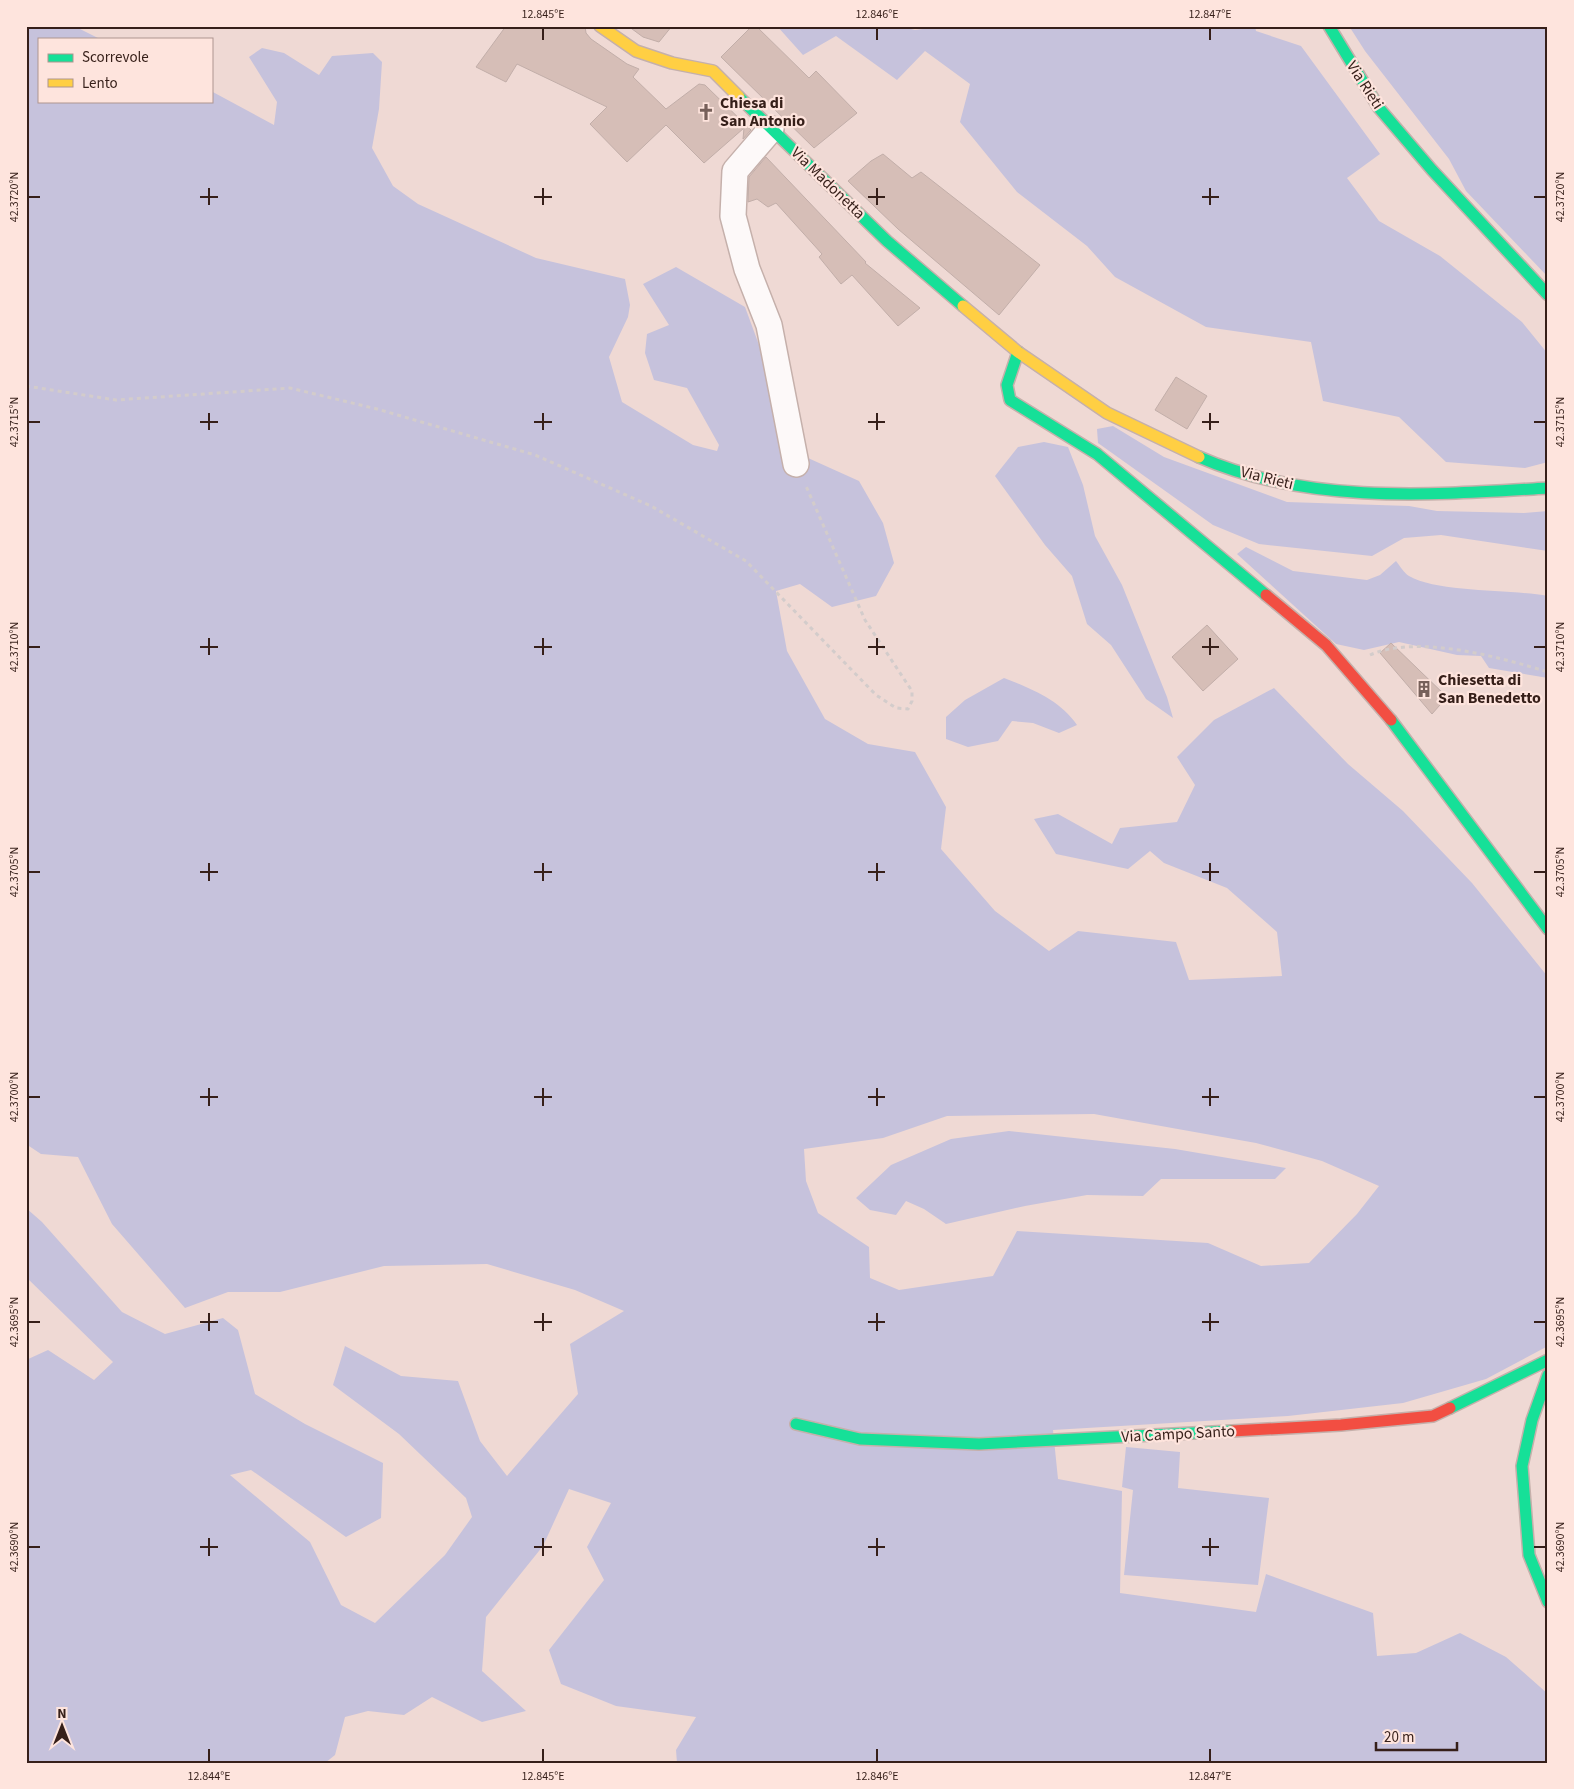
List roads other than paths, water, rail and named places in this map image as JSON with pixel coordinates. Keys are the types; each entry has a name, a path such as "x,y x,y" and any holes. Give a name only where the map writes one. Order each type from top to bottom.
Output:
{"street":[{"name":"Via Madonetta","path":"600,26 636,51 672,63 713,71 771,130 887,241 1018,352"},
{"name":"Via Rieti","path":"1328,26 1379,108 1432,170 1548,295"},
{"path":"771,130 735,171 733,216 747,270 769,325 796,464"},
{"path":"1018,352 1007,385 1010,400 1097,454 1326,645 1384,711 1548,929"},
{"name":"Via Rieti","path":"1018,352 1107,413 1162,442 1221,467 1284,483 1368,493 1437,495 1548,488"},
{"name":"Via Campo Santo","path":"796,1424 860,1439 979,1444 1341,1426 1433,1416 1548,1360"},
{"path":"1548,1375 1532,1420 1522,1466 1529,1555 1548,1602"}],"place":[{"name":"Chiesa di San Antonio","path":"706,112"},
{"name":"Chiesetta di San Benedetto","path":"1424,689"}]}
